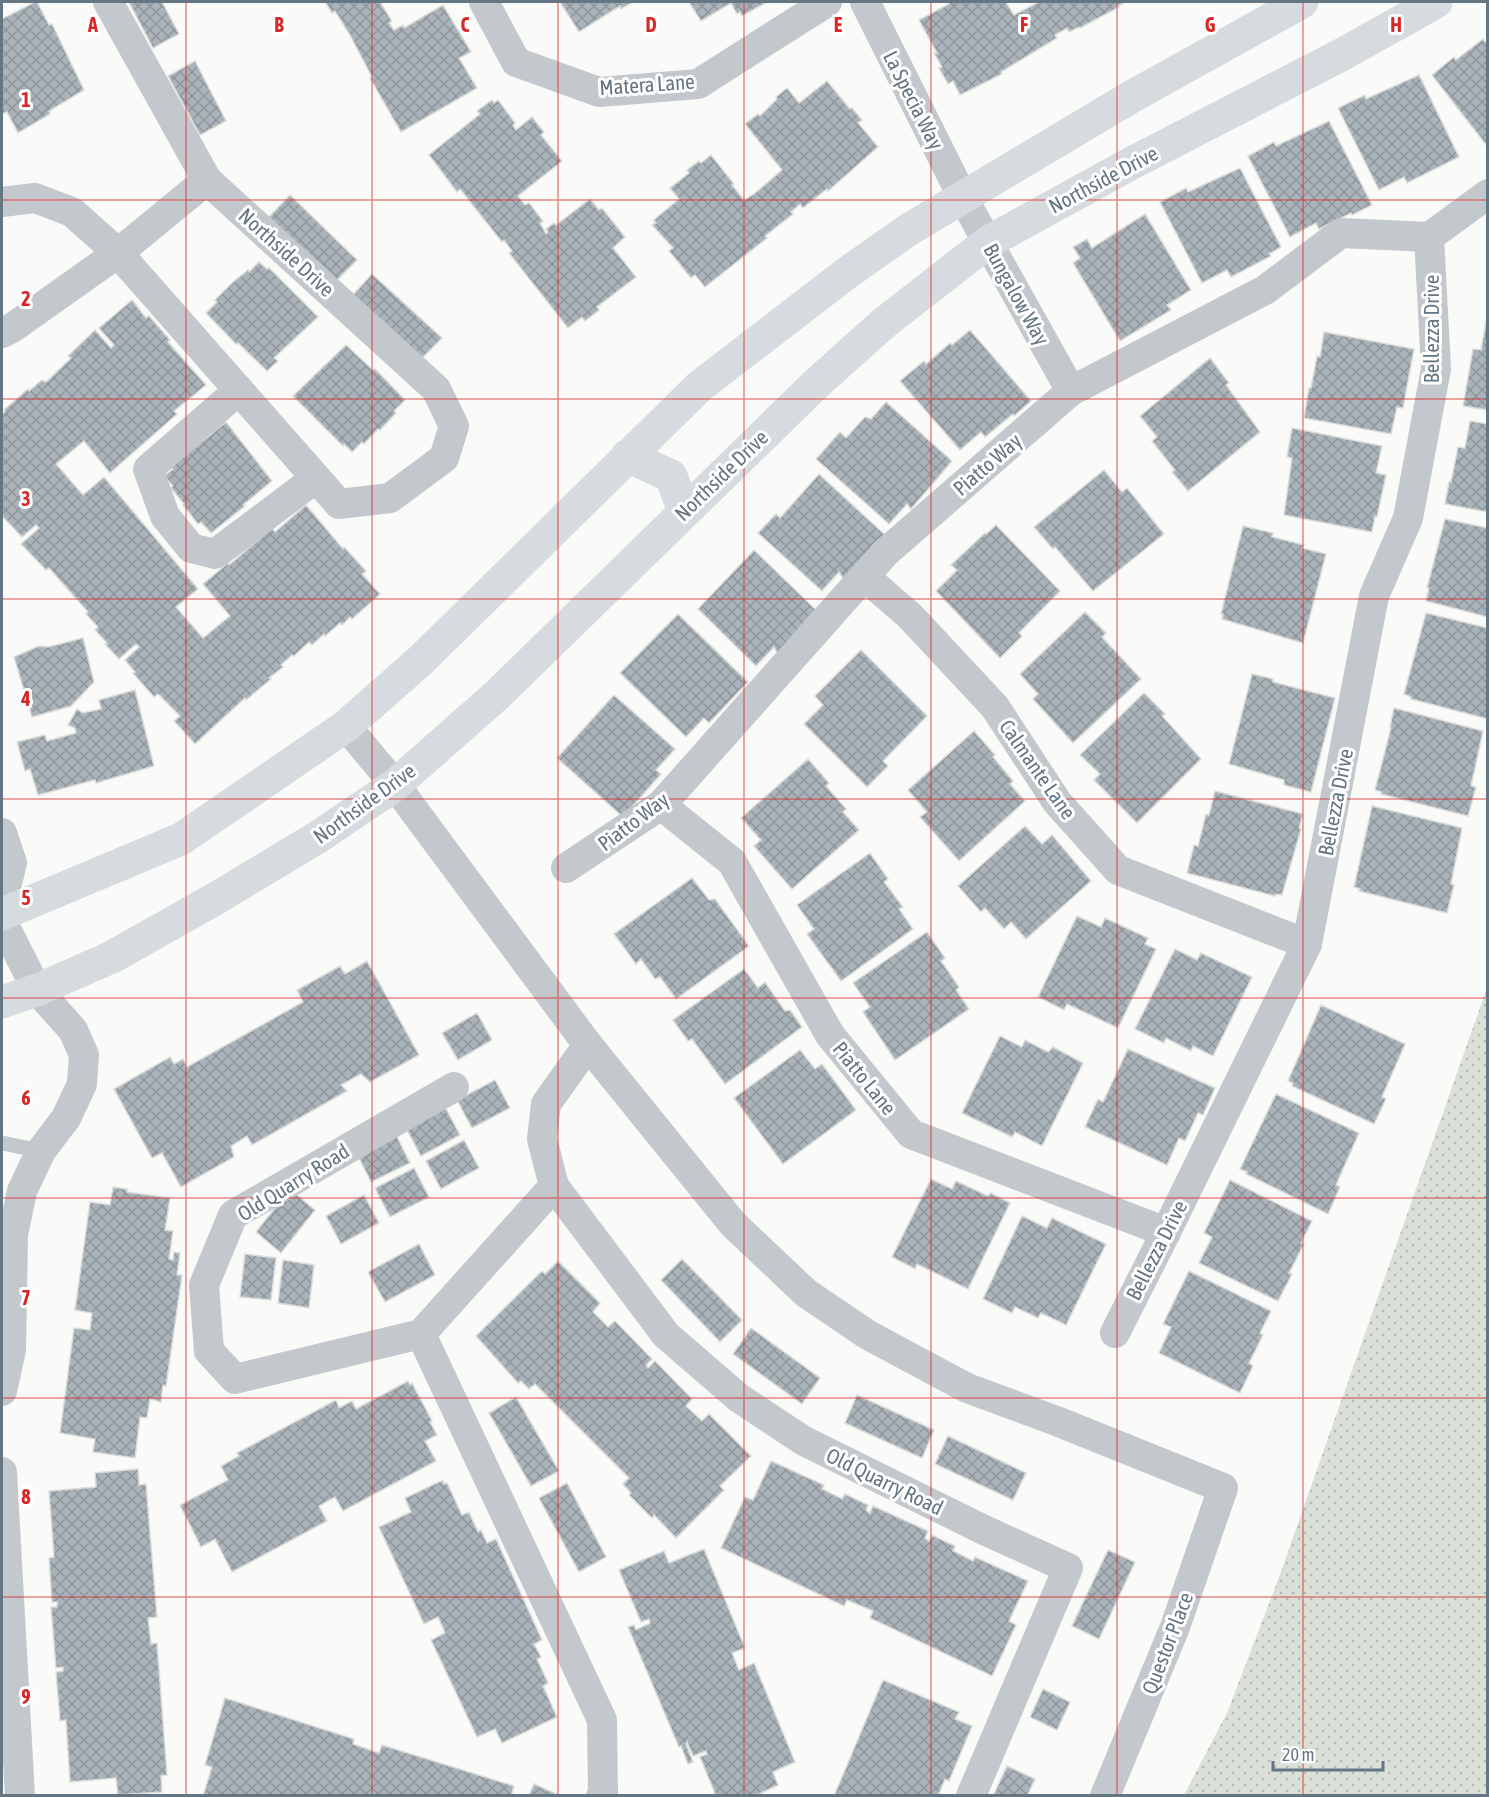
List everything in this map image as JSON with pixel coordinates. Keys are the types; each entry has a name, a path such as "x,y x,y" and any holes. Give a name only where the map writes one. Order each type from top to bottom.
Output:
{"street":[{"name":"Northside Drive","path":"2,202 35,198 72,212 118,253 339,504 390,498 444,458 453,426 436,389 207,180 108,2"},
{"name":"Matera Lane","path":"484,2 516,62 599,92 698,84 827,2"},
{"name":"La Specia Way","path":"865,2 963,198"},
{"path":"2,914 181,839 346,726 421,660 709,378 847,273 908,230 1131,97 1302,2"},
{"name":"Northside Drive","path":"2,1002 37,990 112,957 318,837 395,785 497,695 817,382 892,316 988,242 1130,164 1341,55 1436,2"},
{"path":"2,333 118,253 207,180"},
{"path":"1429,237 1488,194"},
{"name":"Bungalow Way","path":"963,198 1071,391"},
{"name":"Piatto Way","path":"566,868 661,805 885,553 1071,391 1265,290 1341,233 1429,237"},
{"name":"Bellezza Drive","path":"1115,1333 1307,944 1374,596 1408,518 1436,369 1429,237"},
{"path":"239,390 148,469 165,516 191,548 215,554 316,478"},
{"path":"627,456 671,476 684,511"},
{"name":"Calmante Lane","path":"865,577 910,616 995,707 1057,802 1118,870 1307,944"},
{"path":"346,726 395,785 588,1046"},
{"name":"Piatto Lane","path":"661,805 732,862 830,1035 911,1134 1166,1232"},
{"path":"2,833 12,863 2,904"},
{"path":"2,921 37,990 73,1030 84,1055 82,1084 66,1118 41,1151 22,1191 13,1234 11,1350 2,1391"},
{"name":"Old Quarry Road","path":"588,1046 546,1104 542,1139 554,1186 666,1335 739,1398 804,1441 984,1530 1068,1568 971,1796"},
{"name":"Questor Place","path":"588,1046 733,1224 806,1293 868,1335 967,1388 1059,1422 1223,1488 1175,1627 1105,1796"},
{"name":"Old Quarry Road","path":"421,1334 234,1379 209,1351 204,1285 233,1215 454,1087"},
{"path":"554,1186 421,1334 602,1720 603,1793 601,1796"},
{"path":"2,1472 20,1796"}],"lane":[{"path":"2,1143 41,1151"}],"shaded area":[{"path":"1487,988 1487,1795 1184,1795 1227,1713 1278,1580"}],"building":[{"path":"37,2 49,25 52,24 84,90 18,133 7,112 2,114 2,19"},
{"path":"129,2 162,2 179,34 153,48"},
{"path":"325,2 380,2 392,21 389,23 394,30 403,25 404,28 443,5 471,52 459,58 477,88 401,132 370,78 372,77 350,35 335,11 332,13"},
{"path":"560,2 633,2 621,9 620,6 579,32"},
{"path":"689,2 767,2 742,16 740,12 737,14 731,3 701,21"},
{"path":"947,2 1006,2 1014,15 1039,2 1125,2 1080,28 1069,32 1067,28 1055,35 1057,38 1001,72 1002,74 960,95 953,81 948,84 939,68 942,67 934,53 937,53 919,20 949,4"},
{"path":"1483,39 1485,42 1488,40 1487,146 1432,75 1454,57 1456,60"},
{"path":"195,61 226,121 200,135 168,76"},
{"path":"1419,75 1459,157 1407,183 1404,177 1379,190 1338,108 1365,95 1366,99"},
{"path":"827,81 862,120 858,123 878,147 828,191 827,189 803,208 800,204 791,212 793,214 765,236 767,238 705,287 695,275 691,278 669,251 673,248 652,225 656,223 654,220 679,199 670,188 689,173 687,170 711,155 744,200 754,194 782,170 745,124 758,114 760,116 787,88 799,103"},
{"path":"492,100 494,103 498,100 515,123 513,125 516,130 532,117 544,132 541,135 562,161 518,196 525,205 529,203 543,221 540,223 546,234 548,232 546,229 554,223 556,225 590,199 599,210 602,208 625,237 613,248 636,277 597,307 599,310 585,321 582,317 568,328 509,253 512,251 504,240 502,242 460,189 457,192 429,155 480,114 477,111"},
{"path":"1329,121 1372,205 1319,229 1316,223 1290,237 1248,156 1274,142 1276,146"},
{"path":"1240,168 1281,247 1269,254 1271,256 1231,277 1227,270 1202,283 1160,202 1186,188 1188,192"},
{"path":"290,195 357,260 336,281 269,217"},
{"path":"1145,214 1191,290 1167,305 1171,310 1120,341 1073,263 1080,258 1073,247 1087,239 1092,248"},
{"path":"259,262 267,269 269,268 318,317 274,358 278,361 267,371 206,313 232,283"},
{"path":"372,274 442,338 421,359 352,296"},
{"path":"132,300 146,318 149,316 170,340 168,342 206,385 174,411 177,414 110,473 84,441 56,464 83,495 104,477 198,589 176,607 203,638 230,616 203,584 272,528 275,532 306,505 343,549 344,547 366,571 362,574 380,594 352,619 350,617 342,625 340,623 312,645 309,642 294,656 292,655 281,665 283,667 269,678 271,679 246,700 245,698 195,744 174,721 180,716 158,694 154,697 125,660 139,647 136,644 119,659 95,630 98,627 86,614 88,612 49,568 46,570 21,544 39,528 36,525 22,537 2,516 2,414 4,410 28,389 29,391 42,380 46,382 71,358 68,356 95,330 111,348 114,345 99,328"},
{"path":"1486,322 1488,322 1488,410 1463,406 1473,349 1481,350"},
{"path":"970,330 1031,401 985,437 981,432 960,450 900,381 924,361 926,364 950,343 952,345"},
{"path":"1324,332 1414,349 1403,408 1397,407 1391,434 1304,418 1309,388 1311,388 1317,356 1320,357"},
{"path":"346,345 373,370 375,369 405,400 380,430 378,429 364,444 362,442 352,452 344,444 343,446 293,396"},
{"path":"1210,358 1229,383 1226,385 1260,432 1188,491 1172,472 1175,470 1152,441 1157,437 1140,416"},
{"path":"886,402 952,461 911,509 907,504 889,524 816,459 840,432 846,438 865,417 871,419"},
{"path":"1470,421 1488,424 1488,512 1445,504 1458,447 1465,448"},
{"path":"226,422 272,481 211,533 201,522 198,524 164,476 173,469 171,467"},
{"path":"1292,428 1382,446 1376,473 1386,475 1372,532 1284,515 1292,458 1287,457"},
{"path":"1104,470 1122,492 1127,488 1164,534 1093,591 1055,547 1053,549 1034,527"},
{"path":"819,474 885,535 844,580 839,572 822,591 758,533 776,514 780,518"},
{"path":"1445,519 1488,528 1488,617 1426,601 1429,588 1427,588"},
{"path":"996,525 1060,591 1019,633 1022,636 1000,658 936,591 957,570 951,565"},
{"path":"1243,526 1273,533 1272,537 1304,545 1302,548 1326,554 1303,643 1222,619 1223,614 1221,614"},
{"path":"754,550 816,610 779,656 774,647 756,666 698,609"},
{"path":"1085,612 1106,633 1102,637 1141,679 1073,743 1033,699 1038,694 1020,674"},
{"path":"1426,613 1488,628 1488,719 1411,699 1404,694"},
{"path":"678,614 748,682 709,723 704,718 686,737 620,673"},
{"path":"83,638 94,682 71,706 32,717 14,657 39,646 48,647"},
{"path":"861,650 927,716 883,761 888,766 867,787 804,724 823,705 815,696"},
{"path":"1252,674 1273,679 1273,682 1335,698 1311,792 1284,785 1284,780 1229,764"},
{"path":"135,690 154,766 96,783 95,780 38,795 30,769 25,771 17,742 45,735 47,741 76,733 75,728 68,725 77,709 83,713 101,709 99,700"},
{"path":"1144,693 1165,714 1162,716 1201,759 1137,823 1094,780 1100,774 1080,755"},
{"path":"614,695 675,749 656,770 661,774 623,817 557,758"},
{"path":"1394,708 1483,731 1471,786 1476,787 1468,816 1381,794 1382,792 1375,790"},
{"path":"974,731 995,755 993,757 1013,781 1010,784 1025,801 959,861 920,817 927,812 908,790"},
{"path":"808,759 829,783 826,786 846,809 843,812 859,830 792,889 754,846 761,840 741,818"},
{"path":"1215,791 1303,814 1299,828 1301,829 1282,895 1276,894 1275,896 1187,873 1194,845 1198,846 1206,814 1209,815"},
{"path":"1372,806 1462,828 1451,884 1454,885 1447,913 1359,891 1360,889 1354,887"},
{"path":"1025,826 1042,844 1052,835 1091,881 1026,939 1011,922 1004,929 985,908 981,912 958,886"},
{"path":"870,853 888,879 884,882 903,907 899,909 913,929 841,981 807,934 814,929 797,905"},
{"path":"692,878 709,900 715,899 749,946 676,999 660,977 655,979 641,959 636,964 614,934"},
{"path":"1077,916 1101,927 1105,918 1148,938 1145,944 1156,949 1118,1028 1067,1004 1064,1010 1038,997"},
{"path":"927,932 945,958 941,961 959,987 956,990 969,1009 895,1060 863,1012 870,1007 853,983"},
{"path":"1175,949 1197,960 1201,953 1252,977 1213,1056 1193,1046 1191,1051 1166,1038 1164,1043 1135,1029"},
{"path":"367,961 419,1055 370,1082 361,1074 341,1085 347,1091 252,1145 247,1136 231,1146 234,1157 181,1187 162,1153 152,1158 114,1089 170,1057 174,1064 183,1059 187,1067 303,1002 297,990 340,966 345,974"},
{"path":"744,969 758,988 765,982 785,1011 790,1010 802,1027 725,1084 692,1039 688,1041 673,1020"},
{"path":"1321,1005 1405,1044 1382,1097 1386,1099 1374,1124 1292,1086 1293,1083 1288,1081"},
{"path":"477,1013 492,1040 458,1060 442,1033"},
{"path":"1000,1036 1022,1047 1025,1040 1048,1052 1053,1047 1083,1063 1042,1146 1015,1132 1012,1137 962,1113"},
{"path":"1128,1049 1215,1088 1203,1115 1198,1113 1185,1141 1179,1138 1167,1165 1085,1127 1098,1099 1103,1102"},
{"path":"800,1050 815,1069 822,1064 856,1110 783,1164 734,1098"},
{"path":"495,1080 510,1108 472,1128 457,1100"},
{"path":"1276,1094 1359,1133 1336,1185 1340,1187 1328,1214 1240,1169"},
{"path":"445,1107 460,1135 421,1156 406,1128"},
{"path":"396,1135 410,1163 371,1182 357,1154"},
{"path":"464,1140 479,1168 441,1189 426,1161"},
{"path":"414,1168 429,1197 390,1217 375,1188"},
{"path":"931,1179 952,1189 956,1181 988,1196 991,1193 1010,1203 968,1289 917,1264 915,1269 892,1257"},
{"path":"1230,1180 1312,1221 1301,1243 1304,1244 1289,1273 1292,1274 1278,1301 1199,1263 1212,1237 1204,1233"},
{"path":"113,1187 127,1189 127,1192 170,1198 165,1230 173,1231 169,1259 173,1260 174,1252 180,1253 177,1275 182,1275 166,1386 163,1385 161,1402 150,1399 147,1418 140,1417 135,1458 93,1452 95,1439 60,1433 74,1328 90,1330 92,1313 75,1310 90,1202 110,1205"},
{"path":"290,1189 315,1210 281,1253 256,1232"},
{"path":"364,1195 379,1223 341,1244 326,1216"},
{"path":"1022,1216 1047,1228 1052,1218 1106,1244 1066,1325 1041,1313 1038,1318 1015,1307 1012,1313 983,1299"},
{"path":"419,1244 435,1275 385,1302 368,1272"},
{"path":"245,1254 276,1258 271,1300 240,1297"},
{"path":"682,1259 742,1320 720,1342 661,1280"},
{"path":"283,1260 314,1265 309,1308 278,1303"},
{"path":"558,1261 600,1303 593,1312 608,1327 615,1321 652,1359 646,1365 648,1368 655,1361 692,1399 686,1406 702,1421 709,1414 751,1456 720,1486 724,1490 676,1538 654,1515 652,1518 629,1495 631,1493 623,1484 629,1478 535,1384 529,1389 521,1381 518,1383 476,1336 542,1271 545,1274"},
{"path":"1189,1271 1271,1311 1260,1333 1263,1335 1249,1363 1253,1366 1240,1393 1159,1353 1171,1327 1163,1324"},
{"path":"751,1328 820,1378 802,1404 733,1354"},
{"path":"408,1381 410,1385 412,1383 437,1435 425,1441 436,1461 343,1511 335,1497 319,1506 327,1521 232,1572 215,1539 201,1547 180,1505 228,1480 221,1466 239,1456 237,1453 336,1400 339,1408 352,1401 356,1409"},
{"path":"857,1395 934,1430 922,1458 845,1423"},
{"path":"516,1397 559,1471 531,1486 489,1413"},
{"path":"948,1436 1026,1473 1013,1500 935,1464"},
{"path":"771,1461 824,1485 822,1489 842,1499 845,1494 868,1505 866,1510 870,1513 873,1506 928,1531 925,1538 929,1541 932,1535 955,1546 953,1551 973,1561 975,1557 1028,1581 1009,1621 1016,1625 992,1676 870,1618 873,1611 847,1600 844,1606 721,1548 745,1497 753,1500"},
{"path":"138,1469 139,1485 146,1484 157,1617 148,1618 151,1644 157,1643 167,1775 161,1776 162,1792 118,1795 116,1778 70,1782 66,1720 60,1721 56,1672 63,1671 63,1667 56,1668 51,1607 57,1607 57,1602 52,1602 49,1558 54,1557 49,1491 96,1487 95,1473"},
{"path":"443,1480 444,1484 447,1483 462,1515 469,1512 478,1532 481,1530 487,1543 496,1539 542,1640 534,1644 541,1657 537,1659 548,1683 543,1686 557,1717 502,1743 495,1729 477,1737 431,1640 445,1633 438,1617 424,1624 379,1527 411,1512 405,1498"},
{"path":"567,1483 606,1557 579,1572 539,1498"},
{"path":"704,1549 745,1648 732,1653 739,1670 754,1663 795,1762 773,1772 778,1785 755,1796 716,1796 700,1757 707,1754 706,1751 693,1756 687,1742 693,1762 688,1764 628,1627 634,1625 636,1630 650,1623 649,1619 641,1622 619,1570 664,1551 669,1563"},
{"path":"1108,1550 1135,1562 1099,1639 1072,1626"},
{"path":"883,1680 959,1712 955,1719 972,1726 949,1781 945,1779 938,1796 834,1796"},
{"path":"1043,1689 1070,1702 1057,1730 1030,1717"},
{"path":"225,1698 354,1739 353,1744 379,1753 382,1745 514,1786 511,1796 203,1796 212,1767 205,1765"},
{"path":"1007,1766 1035,1779 1027,1796 993,1796"},
{"path":"534,1784 561,1796 529,1796"}]}
